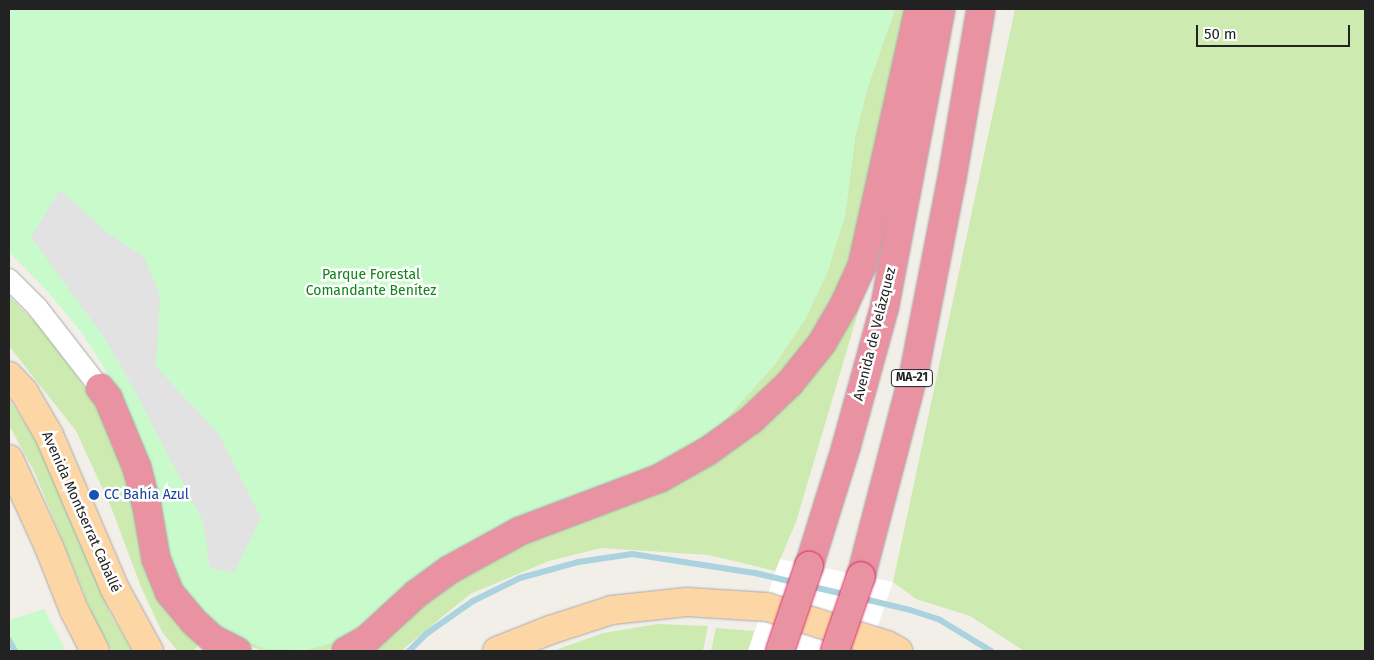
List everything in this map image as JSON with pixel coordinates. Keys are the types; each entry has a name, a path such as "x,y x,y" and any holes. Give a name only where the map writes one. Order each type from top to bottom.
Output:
{"highway":[{"path":"346,651 366,640 416,594 449,570 520,531 660,478 708,451 751,420 790,383 822,343 844,305 862,266 919,9"},
{"name":"Avenida de Velázquez","path":"780,651 846,447 884,305 941,9"},
{"name":"MA-21","path":"834,651 861,576 915,368 952,178 981,9"},
{"path":"100,388 108,398 137,468 147,507 156,560 169,592 193,621 214,639 237,651"}],"main road":[{"name":"Avenida Montserrat Caballé","path":"9,376 24,392 49,435 115,589 149,651"},
{"path":"9,459 49,547 74,610 96,651"},
{"path":"497,651 550,630 612,610 687,602 767,607 887,645 898,651"},
{"path":"522,651 550,630"}],"street":[{"path":"9,279 37,307 100,388"}],"green space":[{"name":"Parque Forestal Comandante Benítez","path":"9,9 895,9 867,89 855,138 845,215 827,273 805,319 775,364 722,423 669,458 485,534 433,566 363,627 340,641 307,650 266,649 227,633 195,606 177,577 168,546 159,499 146,455 115,385 82,333 49,293 9,252"},
{"path":"895,9 910,9 848,276 817,332 785,373 726,428 670,464 585,499 341,647 321,651 262,651 225,636 173,578 146,455 159,499 168,546 433,566 485,534 669,458 722,423 775,364 805,319 827,273 845,215 855,138 867,89"},
{"path":"1015,9 1365,9 1365,651 1024,651 970,616 916,599 893,582"},
{"path":"865,289 796,522 775,571 709,555 601,548 549,561 470,594 401,651 369,651 466,570 514,543 687,475"},
{"path":"9,296 43,330 94,400 125,460 201,640 194,651 178,651 162,632 141,587 111,507 76,431 9,346"},
{"path":"9,399 43,451 110,613 132,651 112,651 94,618 34,471 9,425"},
{"path":"44,609 66,651 9,651 9,620"},
{"path":"658,624 708,626 703,651 553,651 603,633"},
{"path":"716,628 754,631 748,651 711,651"}],"shaded area":[{"path":"60,190 109,234 144,257 160,295 156,367 219,434 261,518 234,572 210,568 203,521 124,371 103,336 31,237"}],"pier":[{"path":"780,559 893,582 869,651 748,651"}],"waterway":[{"path":"409,651 426,634 473,601 520,578 578,562 632,554 755,573 797,583"},
{"path":"809,586 848,595"},
{"path":"860,598 910,610 940,620 991,651"},
{"path":"9,640 15,651"}],"place":[{"name":"CC Bahía Azul","path":"94,495"}]}
